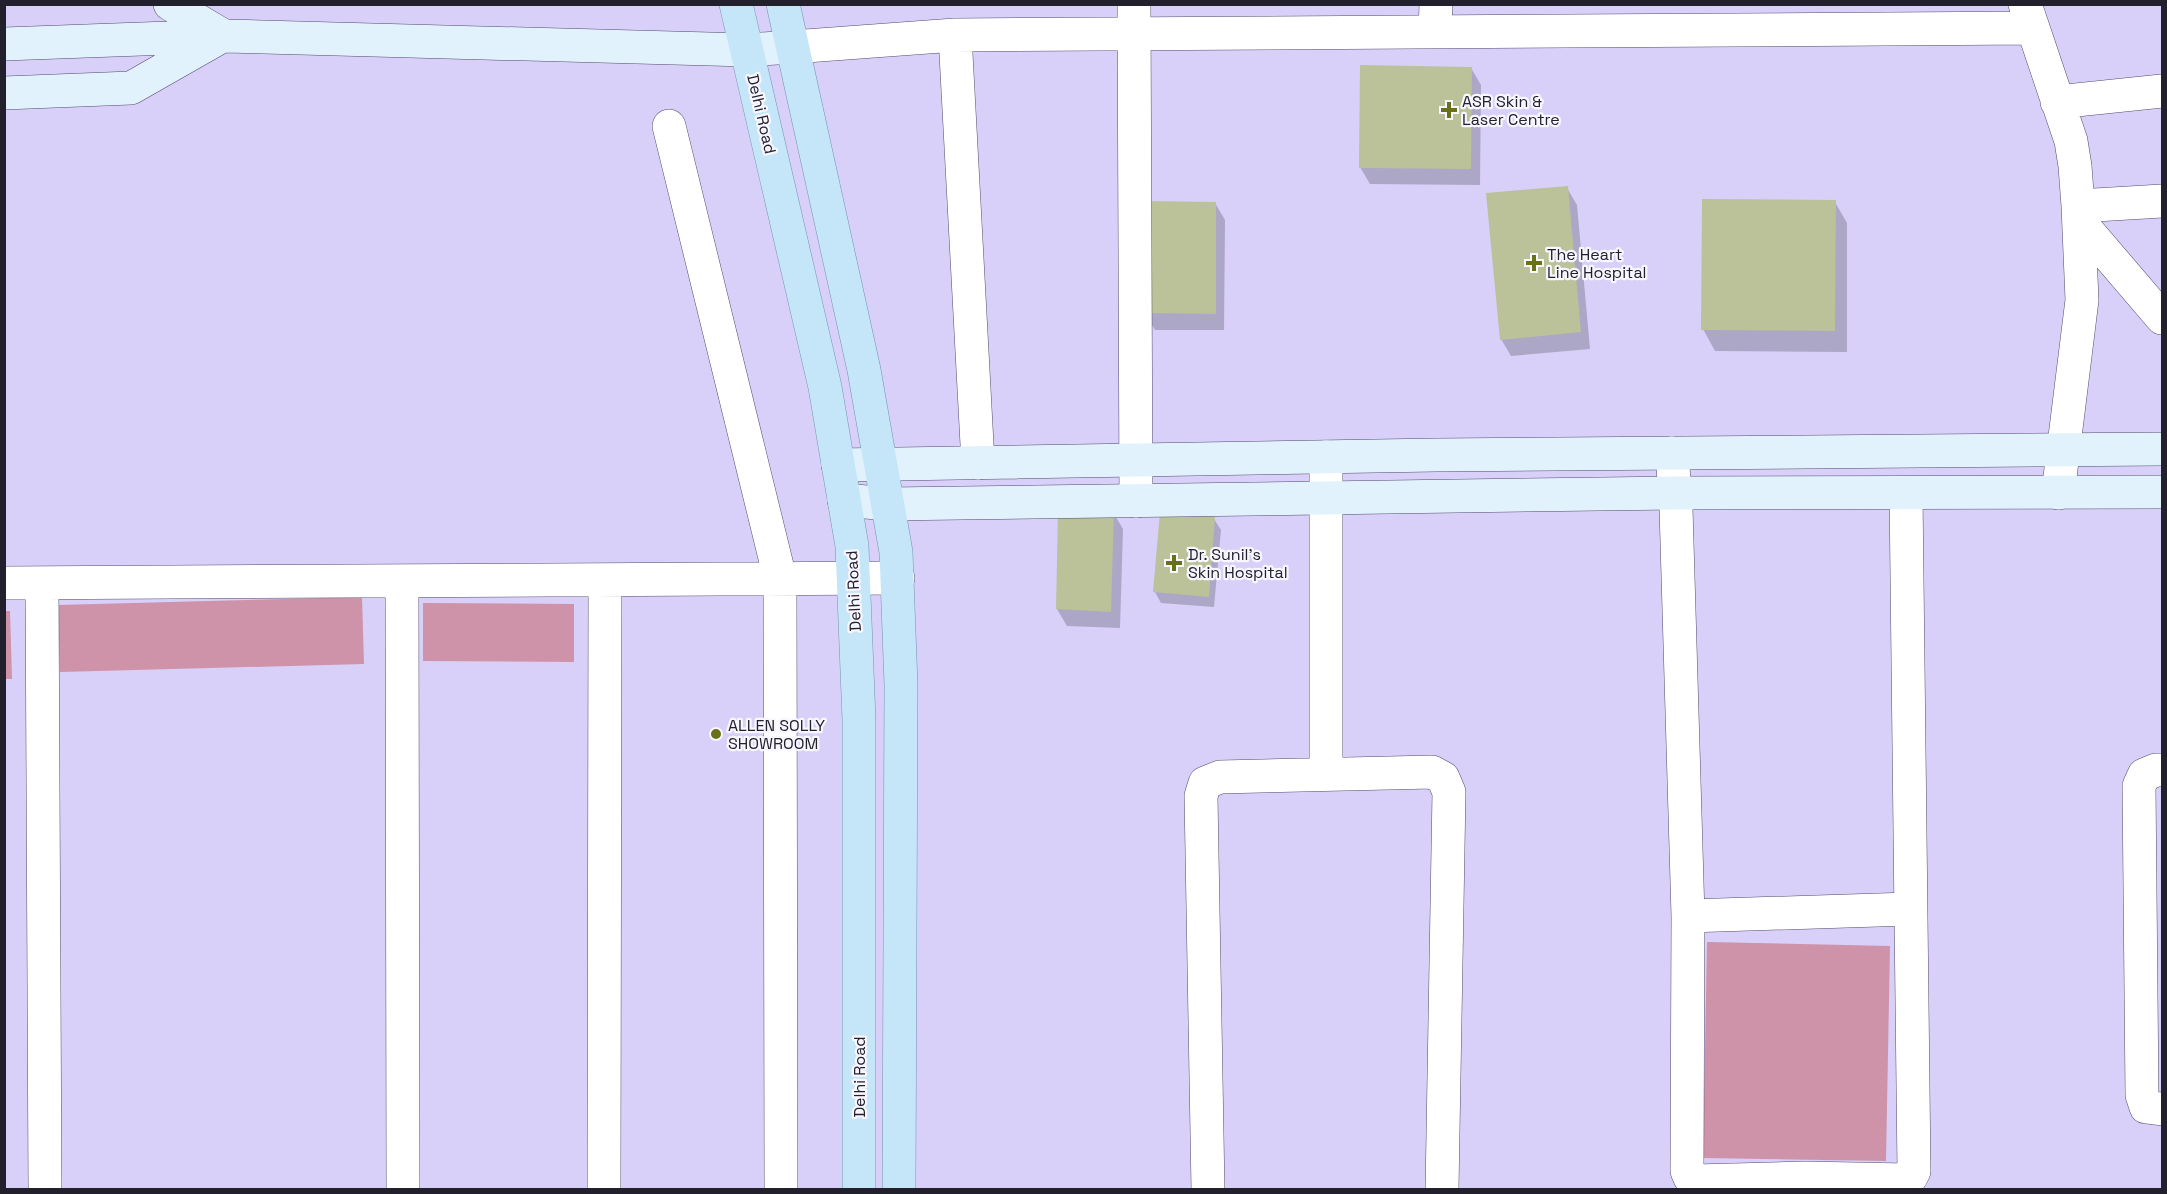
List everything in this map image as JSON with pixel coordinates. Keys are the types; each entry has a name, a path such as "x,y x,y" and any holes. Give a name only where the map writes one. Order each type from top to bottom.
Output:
{"main road":[{"path":"170,4 224,36"},
{"name":"Delhi Road","path":"736,4 825,387 852,546 859,720 859,1190"},
{"path":"783,4 864,370 896,552 901,685 899,1190"},
{"path":"4,93 131,88 224,36"},
{"path":"4,44 224,36 747,50 792,47"},
{"path":"838,465 1326,457 2163,449"},
{"path":"844,500 888,504 1675,493 2163,492"}],"street":[{"path":"792,47 1134,19 2029,16 2071,141 2078,213 2082,300 2058,493"},
{"path":"1134,19 1136,501"},
{"path":"955,35 978,463"},
{"path":"2057,102 2163,91"},
{"path":"669,126 780,578 781,1190"},
{"path":"2078,213 2163,201"},
{"path":"2078,213 2163,318"},
{"path":"1672,453 1688,916 1687,1171 1690,1178 1695,1181 1805,1184 1906,1180 1914,1171 1909,909 1906,493"},
{"path":"1326,457 1326,773"},
{"path":"4,583 898,578"},
{"path":"604,1190 605,580"},
{"path":"402,582 403,1190"},
{"path":"42,583 45,1190"},
{"path":"2163,770 2144,775 2139,786 2142,1095 2146,1107 2163,1109"},
{"path":"1208,1190 1201,796 1205,783 1220,777 1432,772 1443,778 1449,792 1442,1190"},
{"path":"1688,916 1909,909"}],"shaded area":[{"path":"362,597 364,664 60,672 58,605"},
{"path":"423,603 574,604 574,662 423,661"},
{"path":"5,611 10,611 12,679 5,679"},
{"path":"1707,942 1890,946 1886,1161 1703,1158"}],"building":[{"path":"1360,65 1472,67 1471,169 1359,168"},
{"path":"1568,186 1581,332 1500,340 1486,193"},
{"path":"1702,199 1836,200 1835,331 1701,330"},
{"path":"1144,201 1216,202 1216,314 1144,313"},
{"path":"1058,509 1114,511 1111,612 1056,609"},
{"path":"1160,512 1215,517 1209,597 1153,592"}],"place":[{"name":"ASR Skin & Laser Centre","path":"1449,110"},
{"name":"The Heart Line Hospital","path":"1534,263"},
{"name":"Dr. Sunil's Skin Hospital","path":"1174,563"},
{"name":"ALLEN SOLLY SHOWROOM","path":"716,734"}]}
